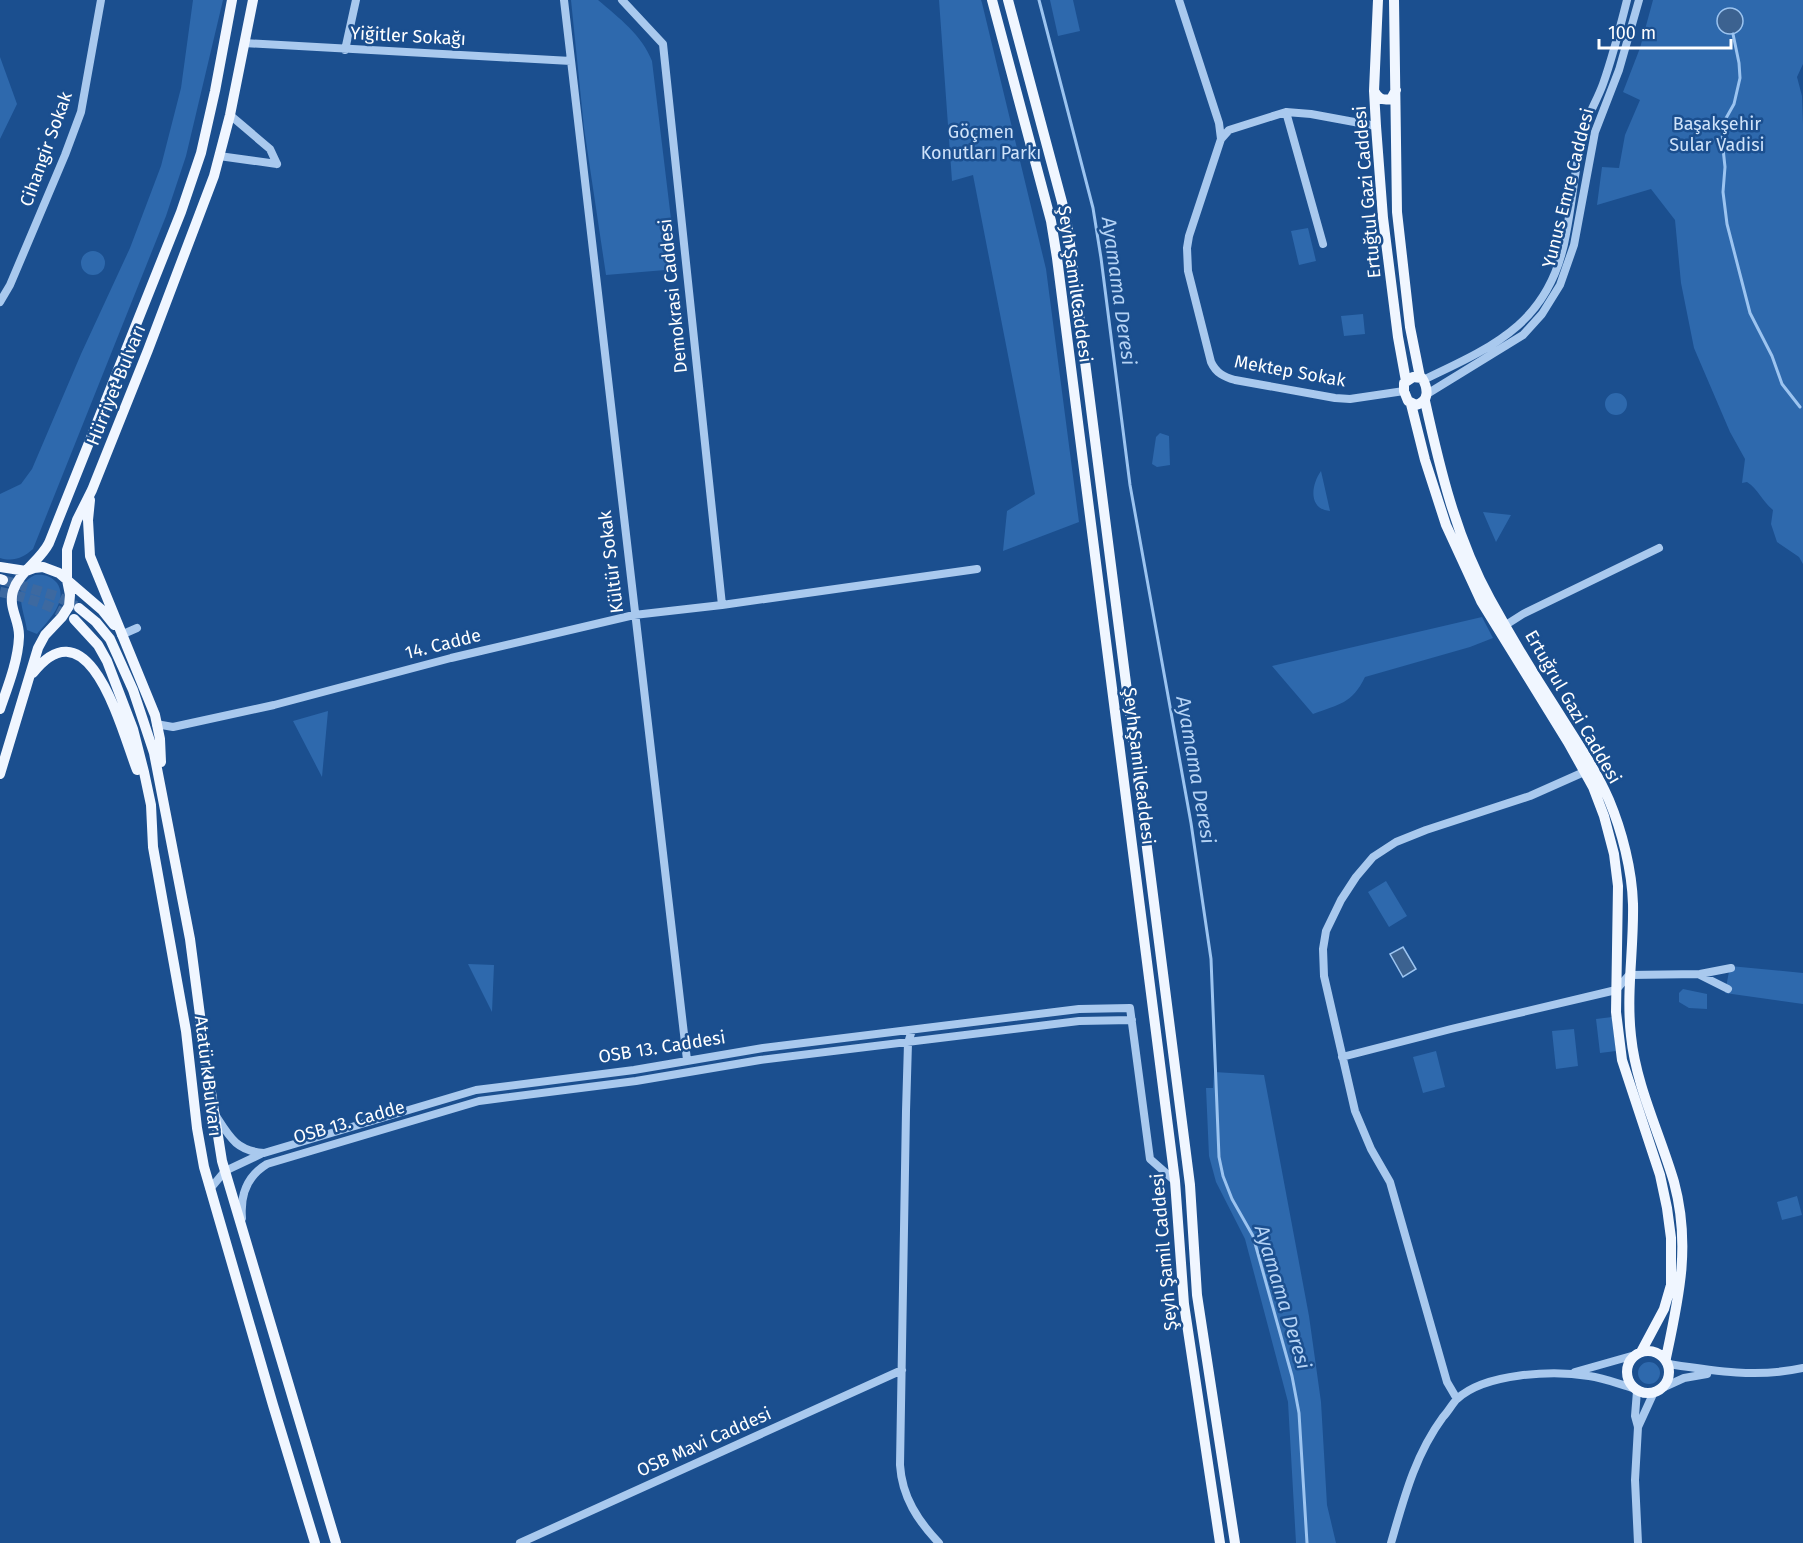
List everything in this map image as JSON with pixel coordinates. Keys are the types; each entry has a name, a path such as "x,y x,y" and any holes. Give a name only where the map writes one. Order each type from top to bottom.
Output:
{"main road":[{"name":"Hürriyet Bulvarı","path":"13,611 12,594 19,579 41,556 49,543 181,212 201,153 232,0"},
{"name":"Hürriyet Bulvarı","path":"0,774 42,640 69,606 67,550 77,520 92,490 195,230 230,115 253,0"},
{"name":"Şeyh Şamil Caddesi","path":"992,0 1052,221 1175,1181 1184,1305 1220,1543"},
{"name":"Şeyh Şamil Caddesi","path":"1008,0 1066,217 1070,244 1190,1185 1197,1295 1235,1543"},
{"name":"Ertuğtul Gazi Caddesi","path":"1378,0 1374,91 1383,218 1405,386 1411,404"},
{"path":"1394,0 1399,230 1410,327 1421,379 1413,377 1405,386"},
{"path":"1374,91 1384,100 1391,99 1396,90"},
{"path":"1376,126 1382,119 1389,119 1397,127"},
{"name":"Ertuğrul Gazi Caddesi","path":"1421,379 1441,470 1464,542 1502,627 1584,772 1604,816 1614,854 1618,886 1616,1012 1622,1060 1664,1188 1671,1238 1671,1285 1664,1309 1638,1354"},
{"path":"1411,404 1416,405 1426,397"},
{"name":"Ertuğrul Gazi Caddesi","path":"1411,404 1425,460 1446,525 1481,601 1502,627 1595,771 1619,828 1633,901 1629,975 1631,1037 1635,1060 1675,1186 1681,1232 1683,1258 1679,1298 1667,1361"},
{"path":"92,490 88,520 90,556 156,724 160,739 161,783"},
{"path":"0,567 26,571 34,568 51,569 102,610 122,635"},
{"path":"0,606 13,611 20,636 11,681 0,709"},
{"path":"79,608 96,622 110,639 123,665 147,729 161,783 190,939 213,1111 225,1171 336,1543"},
{"name":"Atatürk Bulvarı","path":"74,619 98,645 107,661 133,729 151,805 153,846 186,1031 197,1128 210,1189 315,1543"},
{"path":"29,678 50,655 61,652 79,654 93,667 118,718 151,805"},
{"path":"1657,1352 1667,1361 1670,1376 1658,1390 1635,1389 1629,1382 1627,1369 1638,1354 1657,1352"}],"street":[{"name":"Cihangir Sokak","path":"0,302 13,279 81,112 101,0"},
{"path":"345,50 356,0"},
{"name":"Kültür Sokak","path":"564,0 687,1060"},
{"name":"Demokrasi Caddesi","path":"622,0 663,44 722,605"},
{"path":"1179,0 1219,123 1221,139"},
{"name":"Yunus Emre Caddesi","path":"1421,379 1479,354 1504,338 1526,319 1543,297 1556,272 1566,238 1586,126 1603,84 1627,0"},
{"name":"Yunus Emre Caddesi","path":"1426,397 1523,335 1542,314 1560,285 1574,245 1595,132 1619,70 1640,0"},
{"name":"Yiğitler Sokağı","path":"244,43 571,60"},
{"path":"1221,139 1229,130 1286,112 1311,114 1376,126"},
{"path":"1286,112 1323,244"},
{"path":"219,156 277,164 270,149 230,115"},
{"name":"Mektep Sokak","path":"1221,139 1190,236 1187,259 1210,362 1214,368 1224,377 1235,380 1318,396 1350,399 1405,386"},
{"path":"1502,627 1659,548"},
{"name":"14. Cadde","path":"174,727 274,705 451,658 634,615 977,569"},
{"path":"122,635 137,628"},
{"path":"156,724 174,727"},
{"path":"160,739 174,727"},
{"path":"1457,1399 1447,1382 1390,1182 1371,1149 1355,1111 1324,976 1323,949 1326,931 1341,900 1373,856 1396,842 1416,834 1530,796 1584,772"},
{"path":"1342,1057 1616,990 1629,975 1700,974 1731,968"},
{"path":"1700,974 1728,989"},
{"name":"OSB 13. Caddesi","path":"225,1171 264,1153 476,1090 634,1070 762,1048 1079,1009 1130,1008 1132,1020 1079,1021 760,1060 636,1082 517,1096"},
{"path":"1132,1020 1150,1158 1175,1181"},
{"path":"912,1030 908,1043 901,1479 914,1511 939,1543"},
{"path":"514,1084 517,1096"},
{"path":"498,1087 502,1098"},
{"name":"OSB 13. Cadde","path":"243,1233 241,1210 244,1189 252,1176 267,1164 479,1101 517,1096"},
{"path":"213,1111 234,1142 244,1149 264,1153"},
{"path":"210,1189 225,1171"},
{"path":"1569,1374 1638,1354"},
{"path":"1667,1361 1723,1372"},
{"path":"1638,1427 1658,1390 1674,1381 1696,1375 1723,1372 1783,1372 1803,1368"},
{"name":"OSB Mavi Caddesi","path":"520,1543 902,1370"},
{"path":"1391,1543 1416,1464 1427,1441 1457,1399 1470,1390 1503,1379 1550,1373 1590,1376 1635,1389 1635,1416 1638,1427 1635,1480 1638,1543"}],"green space":[{"path":"193,0 223,0 186,156 166,216 33,549 18,558 9,560 0,558 0,494 21,484 32,469 81,354 130,248 161,166 181,88"},
{"path":"571,0 598,0 636,35 652,61 677,269 606,275 584,128"},
{"name":"Göçmen Konutları Parkı","path":"939,0 981,0 982,3 1046,269 1079,522 1003,551 1007,511 1035,494 973,175 952,181"},
{"path":"1050,0 1073,0 1080,31 1058,36"},
{"name":"Başakşehir Sular Vadisi","path":"1653,0 1803,0 1803,64 1797,77 1802,96 1803,124 1803,564 1799,557 1777,542 1771,524 1773,510 1751,485 1747,482 1742,483 1745,459 1730,432 1694,348 1681,283 1675,220 1651,189 1597,205 1602,167 1619,168 1625,135 1640,100 1623,92 1640,48"},
{"path":"0,57 17,104 0,139"},
{"path":"1308,228 1316,261 1299,265 1291,231"},
{"path":"93,251 101,255 105,263 101,271 93,275 85,271 81,263 85,255"},
{"path":"1363,314 1365,334 1344,336 1341,316"},
{"path":"1616,393 1624,396 1627,404 1624,412 1616,415 1608,412 1605,404 1608,396"},
{"path":"1160,433 1169,436 1170,465 1157,467 1152,464 1156,437"},
{"path":"1321,471 1330,511 1318,506 1315,501 1315,483"},
{"path":"1483,512 1511,515 1496,542"},
{"path":"35,575 47,576 57,583 60,590 56,610 37,634 27,630 21,599 23,585"},
{"path":"1482,617 1493,638 1470,647 1365,677 1350,698 1313,714 1272,666"},
{"path":"328,711 322,777 293,721"},
{"path":"1386,881 1407,916 1389,927 1368,892"},
{"path":"468,964 494,965 492,1012"},
{"path":"1730,966 1803,973 1803,1004 1725,993"},
{"path":"1683,989 1707,994 1707,1009 1689,1008 1679,1002 1679,993"},
{"path":"1612,1017 1616,1051 1600,1053 1596,1019"},
{"path":"1574,1029 1578,1066 1556,1069 1552,1031"},
{"path":"1436,1051 1445,1087 1423,1093 1413,1057"},
{"path":"1214,1072 1264,1075 1309,1316 1321,1402 1327,1505 1336,1543 1296,1543 1288,1402 1245,1239 1216,1182 1209,1156 1206,1088 1213,1088"},
{"path":"1797,1196 1802,1215 1782,1220 1777,1202"},
{"path":"1649,1362 1657,1365 1660,1373 1657,1381 1649,1384 1641,1381 1638,1373 1641,1365"}],"shaded area":[{"path":"1730,8 1740,11 1743,21 1740,31 1730,34 1720,31 1717,21 1720,11"},
{"path":"1403,947 1416,969 1403,977 1390,954"}],"waterway":[{"name":"Ayamama Deresi","path":"1039,0 1093,208 1130,485 1191,823 1211,959 1219,1157 1232,1199 1253,1236 1292,1376 1299,1413 1307,1543"},
{"path":"1733,34 1740,78 1734,104 1725,120 1722,139 1725,167 1723,192 1727,224 1750,313 1772,356 1782,384 1800,407"}],"tunnel":[{"path":"3,580 56,596 76,606"},
{"path":"0,592 53,608 70,617"}]}
